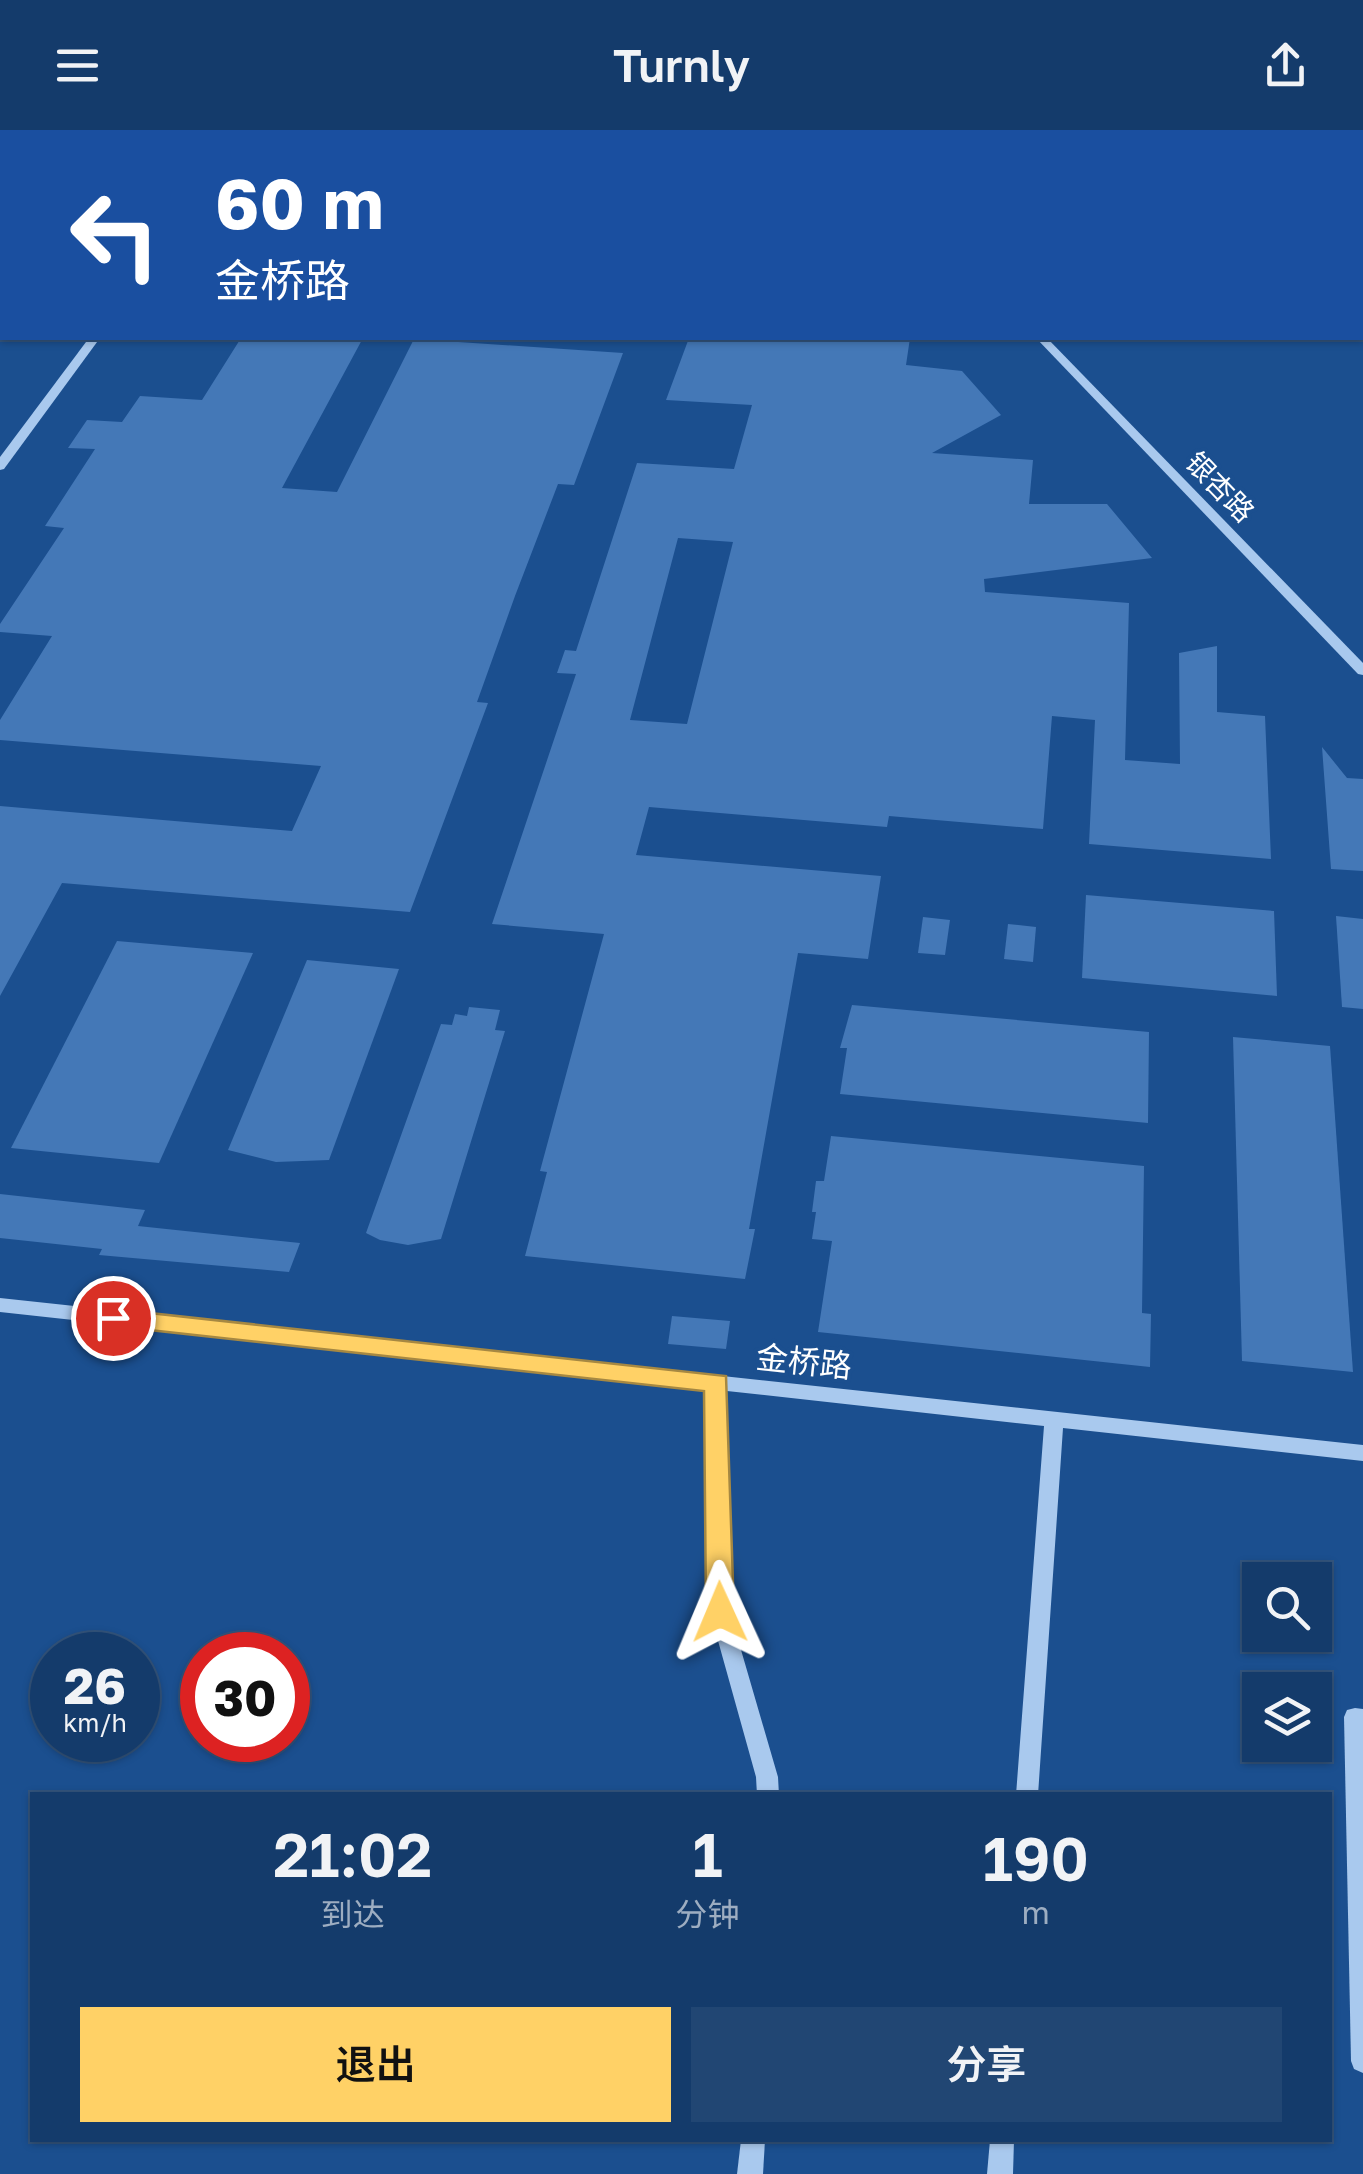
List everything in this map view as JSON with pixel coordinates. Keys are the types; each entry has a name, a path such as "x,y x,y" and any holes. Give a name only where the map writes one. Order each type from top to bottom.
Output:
{"street":[{"path":"0,466 93,340"},
{"name":"银杏路","path":"1042,340 1363,670"},
{"name":"金桥路","path":"0,1305 1363,1453"},
{"path":"717,1383 720,1612 767,1777 768,1792"},
{"path":"1027,1792 1054,1420"},
{"path":"1363,1718 1355,1717 1363,2061"},
{"path":"750,2174 754,2142"},
{"path":"1000,2174 1002,2142"}],"building":[{"path":"240,340 362,340 282,488 337,492 413,340 623,353 574,485 558,484 515,596 477,702 488,703 410,912 62,883 0,996 0,806 292,831 321,766 0,740 0,720 52,636 0,632 0,624 64,528 45,526 95,449 68,448 87,420 122,422 140,396 202,400"},
{"path":"688,340 910,340 906,365 962,371 1001,415 932,453 1033,460 1029,504 1107,504 1152,558 984,579 985,592 1129,603 1125,760 1180,764 1179,653 1217,646 1217,712 1265,716 1271,859 1089,844 1095,720 1052,716 1043,829 889,816 887,827 649,807 636,855 881,876 868,959 798,953 749,1229 755,1229 745,1279 525,1256 547,1172 540,1171 604,934 492,924 576,674 557,673 565,650 576,651 637,463 734,469 752,405 666,400","holes":["678,538 733,542 687,724 630,720"]},
{"path":"1322,747 1347,778 1363,779 1363,871 1331,869"},
{"path":"1086,895 1274,911 1277,996 1082,978"},
{"path":"1336,916 1363,919 1363,1009 1342,1007"},
{"path":"923,917 950,920 945,955 918,953"},
{"path":"1008,924 1036,927 1033,962 1004,959"},
{"path":"117,941 253,953 159,1163 11,1148"},
{"path":"307,960 399,969 329,1160 276,1162 228,1150"},
{"path":"852,1005 1149,1032 1148,1123 840,1094 847,1048 840,1048"},
{"path":"469,1007 500,1010 495,1030 505,1031 441,1239 408,1245 380,1240 366,1233 441,1024 452,1025 455,1014 467,1016"},
{"path":"1233,1037 1330,1046 1353,1372 1242,1361"},
{"path":"831,1136 1144,1166 1142,1313 1151,1314 1150,1367 818,1332 832,1241 812,1239 816,1212 812,1212 816,1181 824,1181"},
{"path":"0,1194 145,1210 138,1226 300,1243 289,1272 99,1255 102,1249 0,1238"},
{"path":"672,1316 730,1321 726,1349 668,1344"}],"route":[{"path":"113,1318 717,1383 720,1612"}]}
